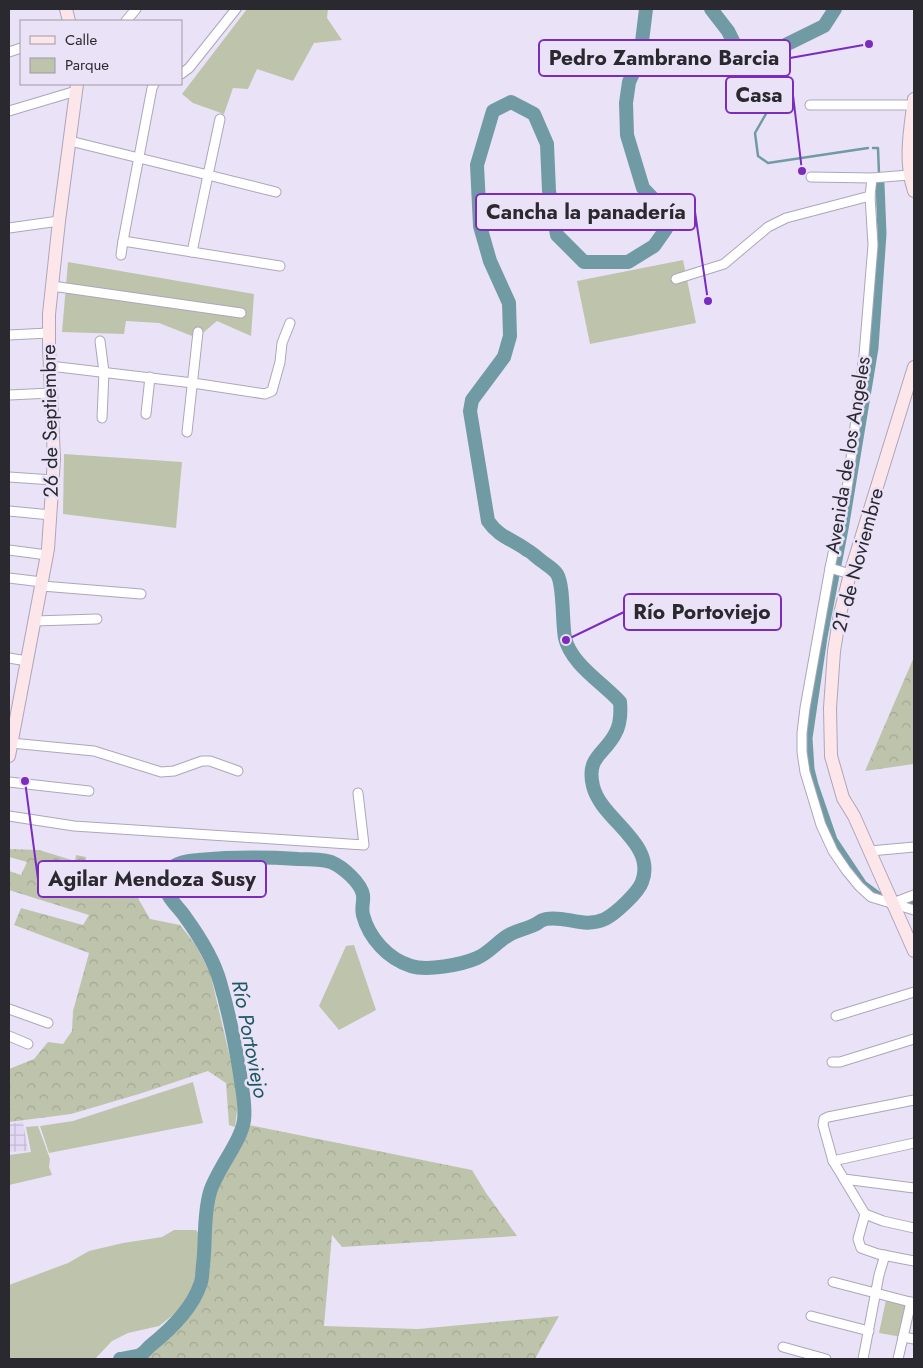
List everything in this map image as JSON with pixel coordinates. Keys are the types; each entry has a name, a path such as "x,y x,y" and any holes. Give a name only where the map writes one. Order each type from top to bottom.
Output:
{"street":[{"path":"127,20 136,9"},
{"path":"182,73 189,68 236,9"},
{"path":"121,255 138,158 154,85"},
{"path":"9,111 77,88"},
{"name":"26 de Septiembre","path":"10,748 13,707 35,621 47,555 53,480 48,333 59,221 77,88"},
{"path":"810,105 914,102 913,148 908,160 909,175 914,191"},
{"path":"192,252 220,119"},
{"path":"70,141 276,192"},
{"path":"811,177 872,178 909,175"},
{"name":"Avenida de los Angeles","path":"872,178 870,196 873,245 868,321 839,570 803,725 802,752 805,772 821,825 833,851 846,870 871,898 914,910"},
{"path":"676,279 724,264 768,227 786,218 870,196"},
{"path":"9,228 59,221"},
{"path":"123,241 280,266"},
{"path":"52,286 241,313"},
{"path":"50,366 150,377 265,394 272,391 280,362 282,343 290,323"},
{"path":"187,432 198,332"},
{"path":"9,335 48,333"},
{"path":"100,341 104,372 102,418"},
{"name":"21 de Noviembre","path":"914,367 839,570 840,614 834,651 830,708 830,743 843,798 854,816 914,951"},
{"path":"146,414 150,377"},
{"path":"9,395 51,393"},
{"path":"9,477 53,480"},
{"path":"9,511 51,515"},
{"path":"9,550 47,555"},
{"path":"9,578 42,584 141,594"},
{"path":"35,621 97,619"},
{"path":"9,658 26,661"},
{"path":"10,748 94,751 161,772 202,761 210,761 238,771"},
{"path":"9,782 89,791"},
{"path":"9,816 74,826 364,845 358,793"},
{"path":"870,851 914,847"},
{"path":"893,903 914,895"},
{"path":"836,1016 914,992"},
{"path":"9,1009 48,1023"},
{"path":"9,1036 28,1044"},
{"path":"832,1062 840,1062 914,1040"},
{"path":"914,1100 828,1117 824,1119 823,1124 833,1161 865,1214 883,1221 914,1228"},
{"path":"833,1161 914,1143"},
{"path":"844,1179 914,1188"},
{"path":"865,1214 858,1239 861,1248 914,1261"},
{"path":"863,1359 885,1255"},
{"path":"833,1282 912,1302 898,1359"},
{"path":"811,1316 869,1331"},
{"path":"904,1336 914,1339"},
{"path":"783,1347 810,1357 826,1359"}],"shaded area":[{"path":"23,1122 28,1151 9,1152 9,1124"}],"green space":[{"path":"247,9 328,9 327,18 342,40 314,43 293,81 257,69 248,89 233,88 224,114 193,103 182,94"},
{"path":"683,260 696,323 590,344 577,281"},
{"path":"68,262 254,294 251,336 217,321 197,338 159,323 126,321 124,334 62,332"},
{"path":"64,454 182,462 176,528 63,514"},
{"path":"914,657 914,764 865,771"},
{"path":"9,849 39,850 75,861 76,855 86,857 85,871 137,878 139,900 150,919 180,925 195,944 210,972 239,1096 235,1127 229,1125 226,1083 208,1071 71,1114 9,1122 9,1069 34,1059 48,1042 63,1044 72,1031 73,1011 89,953 14,925 21,908 83,925 89,915 9,890 9,871 21,875 27,862 9,857"},
{"path":"354,945 376,1010 339,1030 319,1006 346,946"},
{"path":"193,1082 203,1123 49,1153 40,1126 73,1121"},
{"path":"244,1124 472,1170 517,1236 342,1247 332,1235 324,1326 418,1329 559,1316 535,1359 120,1359 140,1355 163,1335 189,1306 201,1284 208,1206 225,1161"},
{"path":"38,1126 50,1159 49,1167 52,1175 9,1185 9,1155 31,1152 26,1127"},
{"path":"174,1230 196,1230 201,1237 197,1280 182,1308 159,1326 128,1333 112,1341 95,1359 9,1359 9,1285 68,1263 89,1251 162,1237"},
{"path":"886,1300 907,1305 902,1337 879,1333"}],"waterway":[{"name":"Río Portoviejo","path":"120,1359 138,1356 144,1352 180,1319 192,1302 202,1278 210,1192 239,1137 244,1120 244,1103 238,1062 220,982 214,965 201,940 168,894 165,878 171,868 180,863 223,858 310,859 331,862 346,871 359,885 363,895 362,912 366,924 375,939 387,953 403,963 426,968 470,961 486,953 509,935 542,920 553,918 589,923 605,919 626,903 642,882 645,868 642,855 635,843 598,798 591,776 594,762 611,741 617,730 620,718 620,702 588,673 568,647 564,631 561,587 556,572 501,534 488,521 470,411 472,400 504,357 510,336 509,303 490,261 480,226 477,165 493,111 511,102 534,114 547,144 549,191 557,235 584,262 628,262 654,246 666,229 665,211 643,188 627,135 626,103 629,82 640,58 646,9"},
{"name":"Río Portoviejo","path":"711,9 728,31 739,53 746,58 759,58 824,26 835,9"},
{"path":"759,58 767,78 767,112 755,133 758,156 768,163 868,148"},
{"path":"873,148 878,148 879,174"},
{"path":"880,184 882,234 874,348 844,529 823,637 808,738 810,769 833,840 863,885 878,896 884,897"},
{"path":"897,900 914,904"}],"place":[{"name":"Pedro Zambrano Barcia","path":"869,44"},
{"name":"Casa","path":"802,171"},
{"name":"Cancha la panadería","path":"708,301"},
{"name":"Río Portoviejo","path":"566,640"},
{"name":"Agilar Mendoza Susy","path":"25,781"}]}
